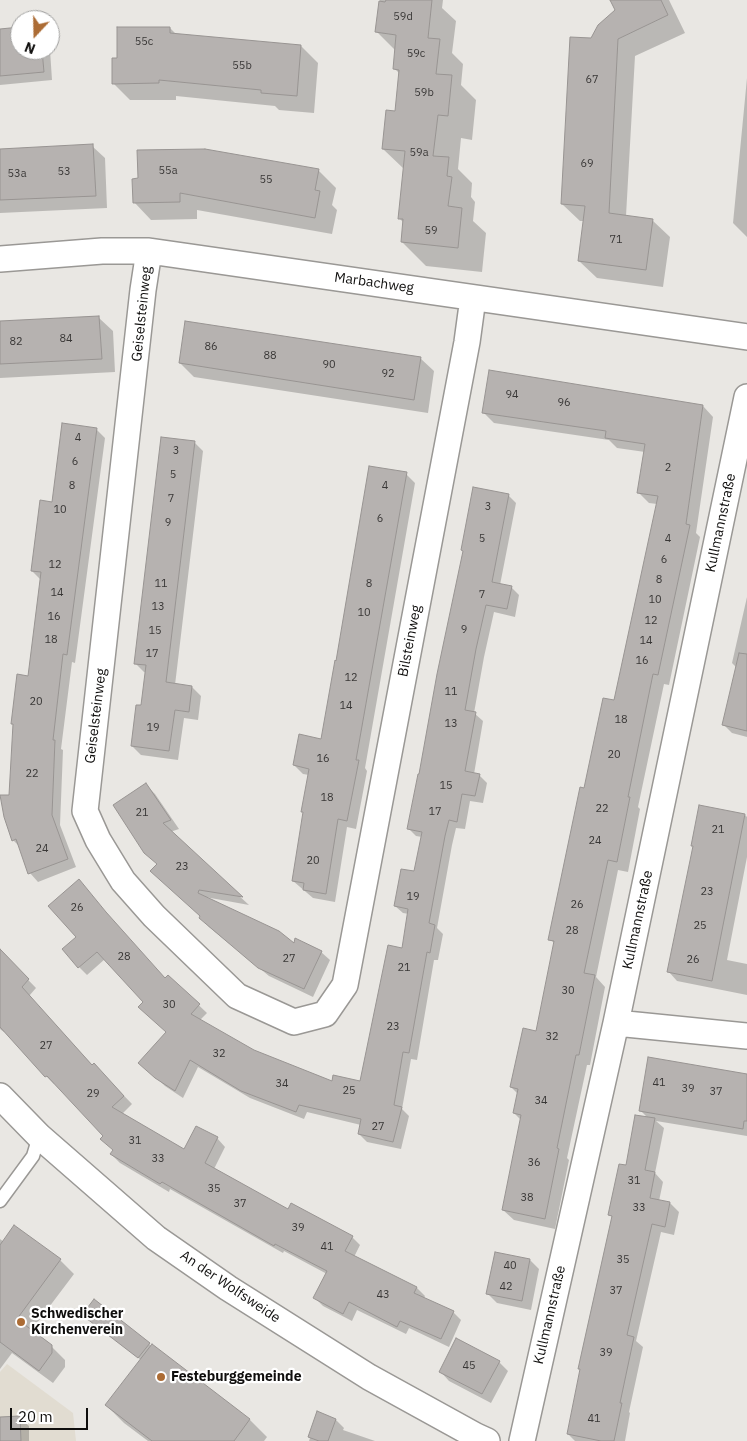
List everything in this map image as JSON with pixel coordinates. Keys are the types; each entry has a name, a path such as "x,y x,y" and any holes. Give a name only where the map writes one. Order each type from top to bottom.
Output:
{"street":[{"name":"Marbachweg","path":"0,259 102,251 149,251 747,337"},
{"name":"Geiselsteinweg","path":"149,251 143,290 85,811 98,840 123,881 154,916 237,996 294,1022 325,1014 345,985"},
{"name":"Bilsteinweg","path":"345,985 467,342 473,298"},
{"name":"Kullmannstraße","path":"522,1441 616,1023 747,397"},
{"path":"616,1023 747,1036"},
{"name":"An der Wolfsweide","path":"0,1096 39,1136 156,1238 228,1288 369,1377 487,1441"}],"lane":[{"path":"0,1201 32,1156 39,1136"}],"shaded area":[{"path":"7,1364 73,1413 76,1441 0,1441 0,1372"}],"building":[{"path":"386,0 432,0 428,38 440,39 436,74 452,75 448,116 438,115 433,156 449,157 447,176 452,177 448,206 462,208 458,248 401,242 403,219 398,219 405,151 382,149 386,110 395,111 399,70 393,69 396,35 375,32 379,1 385,2"},
{"path":"610,0 661,0 668,15 618,39 609,213 653,219 646,270 578,261 585,206 561,204 570,37 591,38 598,25 615,10"},
{"path":"117,27 170,27 170,33 301,45 297,96 261,93 261,90 159,80 159,83 112,84 112,58 117,58"},
{"path":"10,28 10,60 43,60 44,72 0,76 0,29"},
{"path":"93,144 96,196 0,200 0,149"},
{"path":"205,149 319,169 315,190 320,191 315,218 180,193 180,202 133,203 132,179 138,178 137,150"},
{"path":"99,316 102,359 0,364 0,321"},
{"path":"185,321 421,357 414,400 179,363"},
{"path":"489,370 703,405 686,524 690,525 658,675 653,674 617,862 608,860 584,973 595,975 579,1055 576,1055 545,1219 502,1210 521,1115 513,1113 518,1089 510,1087 523,1028 536,1031 554,941 548,940 580,787 584,788 603,698 614,700 658,496 637,493 645,444 605,438 606,431 482,413"},
{"path":"62,423 97,428 67,655 63,654 53,740 55,740 52,815 68,859 28,874 16,839 12,841 4,817 0,795 9,795 13,724 11,724 17,674 28,676 41,572 31,571 40,500 52,502"},
{"path":"161,437 195,441 166,682 192,686 189,712 175,710 169,751 131,746 136,705 141,705 146,665 134,664"},
{"path":"369,466 407,472 356,760 359,760 347,821 338,819 326,894 303,890 304,883 292,881 309,769 293,765 299,734 321,739"},
{"path":"473,487 509,494 492,582 512,586 507,609 486,605 476,649 465,710 476,712 465,771 480,774 475,796 462,794 457,822 449,820 445,836 429,923 435,925 430,953 427,952 409,1053 403,1052 394,1105 402,1107 393,1142 358,1134 361,1119 299,1105 296,1112 241,1091 190,1060 175,1091 155,1078 138,1063 166,1032 138,1007 143,1002 97,952 78,968 62,949 76,937 48,906 79,879 165,978 168,975 200,1004 191,1014 254,1050 332,1081 333,1075 360,1081 388,945 402,948 408,909 394,906 401,869 414,871 422,832 407,829 463,551 461,550"},
{"path":"739,653 747,654 747,731 722,725"},
{"path":"146,783 171,820 163,823 243,897 199,890 198,893 279,931 294,943 295,938 322,951 304,989 258,968 199,918 200,916 150,871 157,864 144,853 113,805"},
{"path":"699,805 745,814 712,981 667,972 693,846 691,846"},
{"path":"0,949 29,979 22,987 92,1065 94,1063 124,1096 112,1107 184,1149 196,1126 218,1137 205,1163 288,1209 291,1203 353,1236 345,1251 417,1287 414,1293 454,1311 441,1339 400,1321 397,1327 349,1302 343,1314 313,1298 327,1271 275,1244 274,1246 162,1182 160,1184 110,1154 113,1150 100,1139 103,1136 47,1076 45,1077 0,1027"},
{"path":"648,1057 747,1074 747,1121 744,1121 743,1129 639,1111"},
{"path":"635,1115 655,1118 645,1170 655,1172 650,1198 670,1202 665,1227 652,1224 627,1335 634,1337 614,1441 601,1441 567,1434 580,1369 578,1369 612,1216 608,1215 619,1164 626,1165"},
{"path":"14,1225 61,1259 17,1319 52,1345 52,1353 39,1371 0,1342 0,1245"},
{"path":"495,1252 530,1259 522,1301 486,1294"},
{"path":"94,1299 150,1343 138,1358 82,1315"},
{"path":"456,1338 500,1361 482,1394 439,1372"},
{"name":"Festeburggemeinde","path":"152,1344 250,1419 234,1441 152,1441 105,1405"},
{"path":"317,1411 336,1419 328,1441 319,1441 308,1437"},
{"path":"20,1416 21,1441 0,1441 0,1417"}],"place":[{"name":"Schwedischer Kirchenverein","path":"21,1322"},
{"name":"Festeburggemeinde","path":"161,1377"}]}
